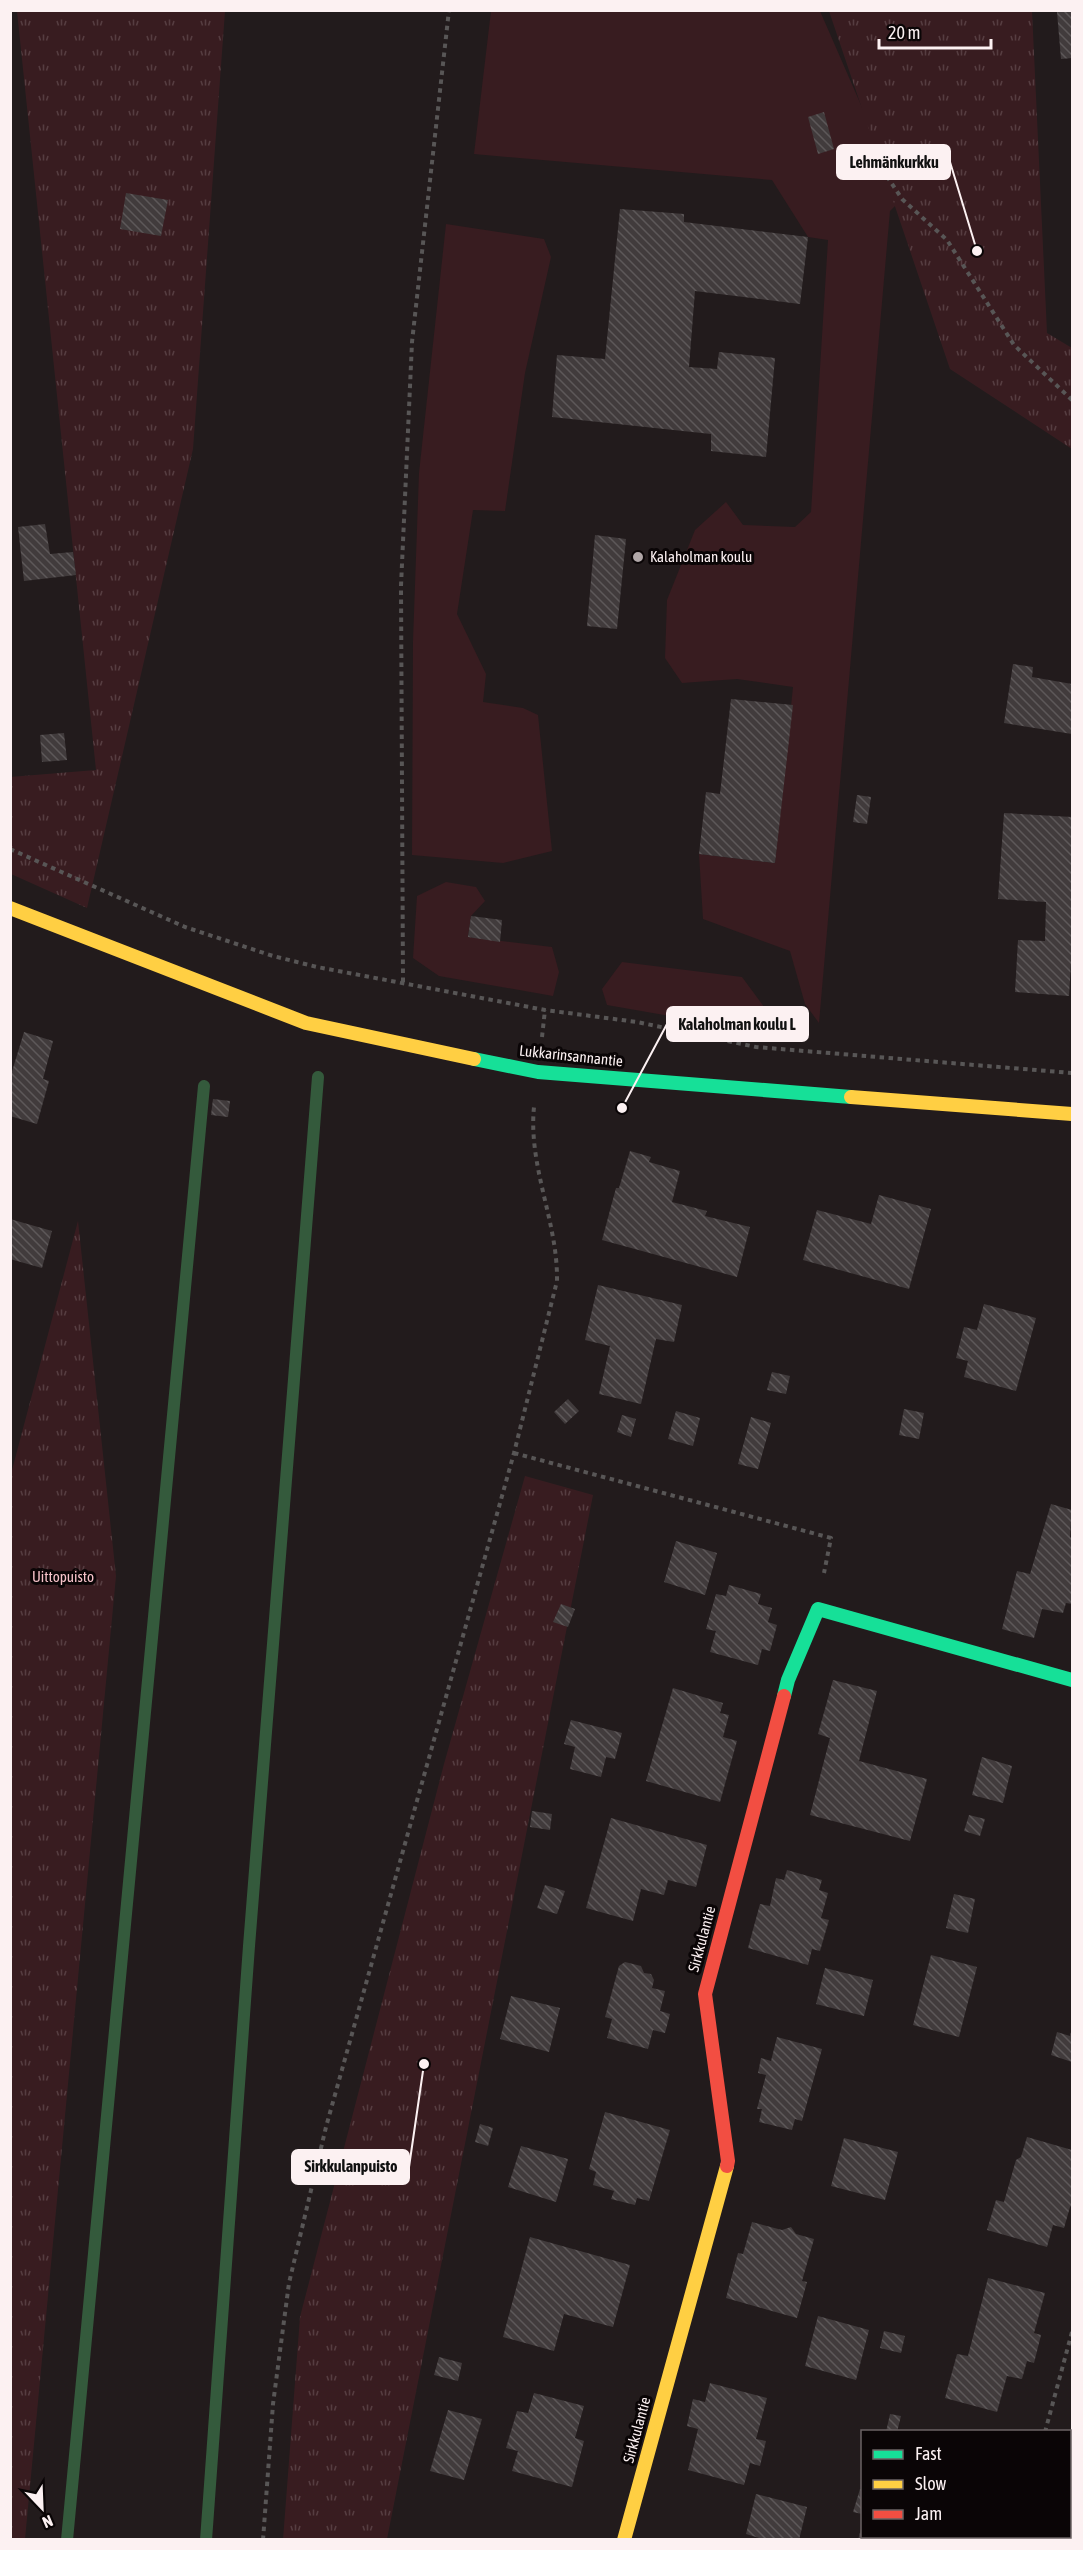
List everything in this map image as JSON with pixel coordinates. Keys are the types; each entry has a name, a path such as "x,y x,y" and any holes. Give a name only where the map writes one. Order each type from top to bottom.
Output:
{"street":[{"name":"Lukkarinsannantie","path":"10,908 306,1023 538,1072 1072,1114"},
{"path":"818,1610 1072,1680"},
{"name":"Sirkkulantie","path":"624,2540 728,2161 705,1994 788,1680 818,1610"}],"path":[{"path":"403,982 401,586 412,342 449,10"},
{"path":"882,169 902,199 947,240 1014,345 1072,399"},
{"path":"10,849 185,927 273,956 317,967 545,1010 637,1022 756,1047 1072,1073"},
{"path":"263,2540 273,2404 291,2272 326,2127 514,1453 557,1281 558,1256 535,1153 533,1123 545,1010"},
{"path":"514,1453 831,1538 818,1610"},
{"path":"1046,2430 1072,2331"}],"green space":[{"path":"17,11 225,11 193,449 87,908 11,874 10,777 96,770"},
{"path":"491,11 820,11 902,199 890,211 819,1023 805,1004 790,951 703,919 699,854 775,863 793,687 737,679 682,683 665,658 667,600 695,530 726,502 743,525 795,527 811,512 828,240 808,237 772,180 474,154"},
{"path":"829,11 1032,11 1047,333 1072,348 1072,449 950,369"},
{"path":"446,224 544,239 551,257 525,373 505,511 473,510 457,614 486,674 483,702 523,708 538,715 552,851 503,863 412,855 413,641 419,473"},
{"path":"446,882 476,887 485,901 471,916 468,937 552,947 559,972 553,996 439,976 413,958 417,896"},
{"path":"622,962 742,977 770,1015 767,1033 607,1005 602,989"},
{"name":"Uittopuisto","path":"78,1221 116,1576 25,2539 11,2539 11,1474"},
{"path":"525,1476 593,1495 387,2539 283,2540 300,2317 444,1764"}],"building":[{"path":"1072,10 1072,58 1061,59 1057,12"},
{"path":"824,112 834,149 818,154 808,117"},
{"path":"126,193 168,200 161,236 120,229"},
{"path":"620,209 684,214 684,222 808,237 800,304 695,291 689,367 717,369 719,352 775,358 766,457 711,451 711,434 552,417 557,355 605,359"},
{"path":"45,524 50,554 73,552 76,575 24,581 18,527"},
{"path":"595,535 626,539 617,629 587,626"},
{"path":"1013,664 1033,667 1032,677 1072,684 1072,734 1004,723"},
{"path":"731,699 793,705 775,863 699,854 706,792 720,794"},
{"path":"64,733 67,760 42,762 40,735"},
{"path":"857,795 871,797 867,824 853,822"},
{"path":"1004,813 1072,817 1072,947 1069,996 1015,992 1018,940 1045,941 1046,902 998,899"},
{"path":"471,916 502,920 500,942 468,937"},
{"path":"24,1032 53,1041 43,1079 49,1081 37,1124 10,1116 10,1078"},
{"path":"213,1099 230,1101 228,1117 211,1115"},
{"path":"630,1151 651,1157 649,1162 680,1171 672,1202 707,1211 705,1216 750,1227 737,1277 602,1240 616,1188 619,1188"},
{"path":"879,1195 931,1209 909,1289 803,1260 817,1210 871,1224"},
{"path":"10,1219 52,1231 42,1268 10,1259"},
{"path":"598,1285 682,1305 674,1342 656,1339 641,1404 599,1394 610,1346 585,1340"},
{"path":"984,1304 1036,1318 1016,1391 964,1377 968,1361 956,1358 964,1327 977,1330"},
{"path":"772,1372 790,1376 786,1394 767,1390"},
{"path":"568,1399 579,1411 565,1424 554,1412"},
{"path":"904,1409 924,1413 919,1439 899,1435"},
{"path":"676,1411 700,1418 693,1446 668,1439"},
{"path":"622,1415 636,1419 631,1437 617,1432"},
{"path":"751,1417 771,1423 758,1469 738,1464"},
{"path":"1051,1504 1072,1510 1070,1537 1072,1538 1072,1604 1066,1603 1063,1613 1042,1609 1034,1638 1002,1629 1017,1571 1030,1574"},
{"path":"676,1541 717,1553 705,1595 664,1582"},
{"path":"729,1585 761,1594 758,1604 772,1608 768,1622 777,1625 770,1651 762,1649 758,1665 710,1652 716,1631 706,1629 716,1594 726,1596"},
{"path":"561,1604 575,1609 568,1627 553,1622"},
{"path":"833,1680 877,1691 859,1761 927,1779 910,1841 810,1815 830,1738 818,1734"},
{"path":"673,1688 723,1703 720,1713 729,1715 723,1737 737,1741 720,1802 646,1781"},
{"path":"571,1720 622,1733 615,1759 606,1757 601,1777 570,1769 575,1747 564,1744"},
{"path":"982,1757 1012,1766 1003,1803 972,1795"},
{"path":"532,1811 552,1814 550,1830 530,1827"},
{"path":"969,1815 985,1819 980,1836 964,1831"},
{"path":"611,1818 707,1845 696,1887 668,1880 664,1895 641,1889 633,1921 586,1908"},
{"path":"787,1870 822,1880 819,1890 828,1893 821,1918 829,1920 820,1951 812,1949 808,1965 748,1948 760,1904 770,1906 776,1878 784,1880"},
{"path":"545,1885 565,1891 557,1914 537,1908"},
{"path":"954,1894 975,1899 968,1933 946,1928"},
{"path":"931,1955 977,1967 959,2037 913,2025"},
{"path":"625,1962 641,1966 644,1973 651,1974 654,1980 652,1988 665,1991 660,2011 670,2014 665,2033 653,2030 648,2049 607,2038 612,2019 605,2017 619,1966"},
{"path":"825,1968 873,1980 864,2016 816,2004"},
{"path":"511,1996 560,2008 549,2052 500,2039"},
{"path":"1072,2028 1072,2062 1051,2055 1057,2032 1070,2036"},
{"path":"777,2037 822,2049 802,2121 795,2119 792,2130 759,2122 762,2109 757,2109 766,2075 758,2073 761,2058 771,2061"},
{"path":"605,2112 670,2130 649,2201 637,2198 635,2205 611,2199 614,2191 593,2185 596,2172 589,2169"},
{"path":"480,2124 493,2128 488,2146 475,2142"},
{"path":"1027,2137 1072,2150 1072,2205 1064,2228 1053,2225 1047,2247 987,2230 996,2200 1004,2202 1016,2160 1021,2157"},
{"path":"844,2138 898,2152 885,2200 831,2186"},
{"path":"521,2146 568,2159 556,2202 508,2187"},
{"path":"752,2222 782,2230 791,2227 796,2234 814,2239 802,2281 807,2282 797,2318 726,2298 738,2253 743,2254"},
{"path":"530,2237 630,2265 613,2327 564,2314 554,2351 503,2337"},
{"path":"988,2278 1045,2293 1034,2333 1041,2335 1034,2363 1027,2361 1022,2379 1007,2376 997,2412 945,2398 957,2354 968,2356"},
{"path":"818,2316 869,2330 856,2380 805,2366"},
{"path":"884,2331 905,2336 901,2353 880,2348"},
{"path":"439,2357 462,2363 458,2381 434,2375"},
{"path":"710,2383 767,2398 756,2439 766,2441 760,2466 750,2463 744,2485 688,2470 698,2429 687,2426 693,2399 705,2402"},
{"path":"534,2393 584,2406 575,2438 584,2441 572,2487 512,2471 518,2451 506,2448 517,2411 528,2413"},
{"path":"448,2410 482,2419 464,2480 430,2471"},
{"path":"890,2414 901,2416 898,2430 886,2430"},
{"path":"860,2489 861,2514 853,2512"},
{"path":"756,2494 807,2507 799,2540 766,2540 746,2534"},
{"path":"861,2529 861,2538 908,2538 908,2540 858,2540"}],"waterway":[{"path":"206,2540 249,1946 318,1077"},
{"path":"67,2540 204,1086"}],"traffic: fast":[{"path":"474,1059 538,1072 851,1097"},
{"path":"784,1696 788,1680 818,1609 1072,1680"}],"traffic: slow":[{"path":"10,908 306,1023 474,1059"},
{"path":"851,1097 1072,1114"},
{"path":"624,2540 727,2166"}],"traffic: jam":[{"path":"727,2166 705,1994 784,1696"}],"place":[{"name":"Lehmänkurkku","path":"977,251"},
{"name":"Kalaholman koulu","path":"638,557"},
{"name":"Kalaholman koulu L","path":"622,1108"},
{"name":"Sirkkulanpuisto","path":"424,2064"}]}
